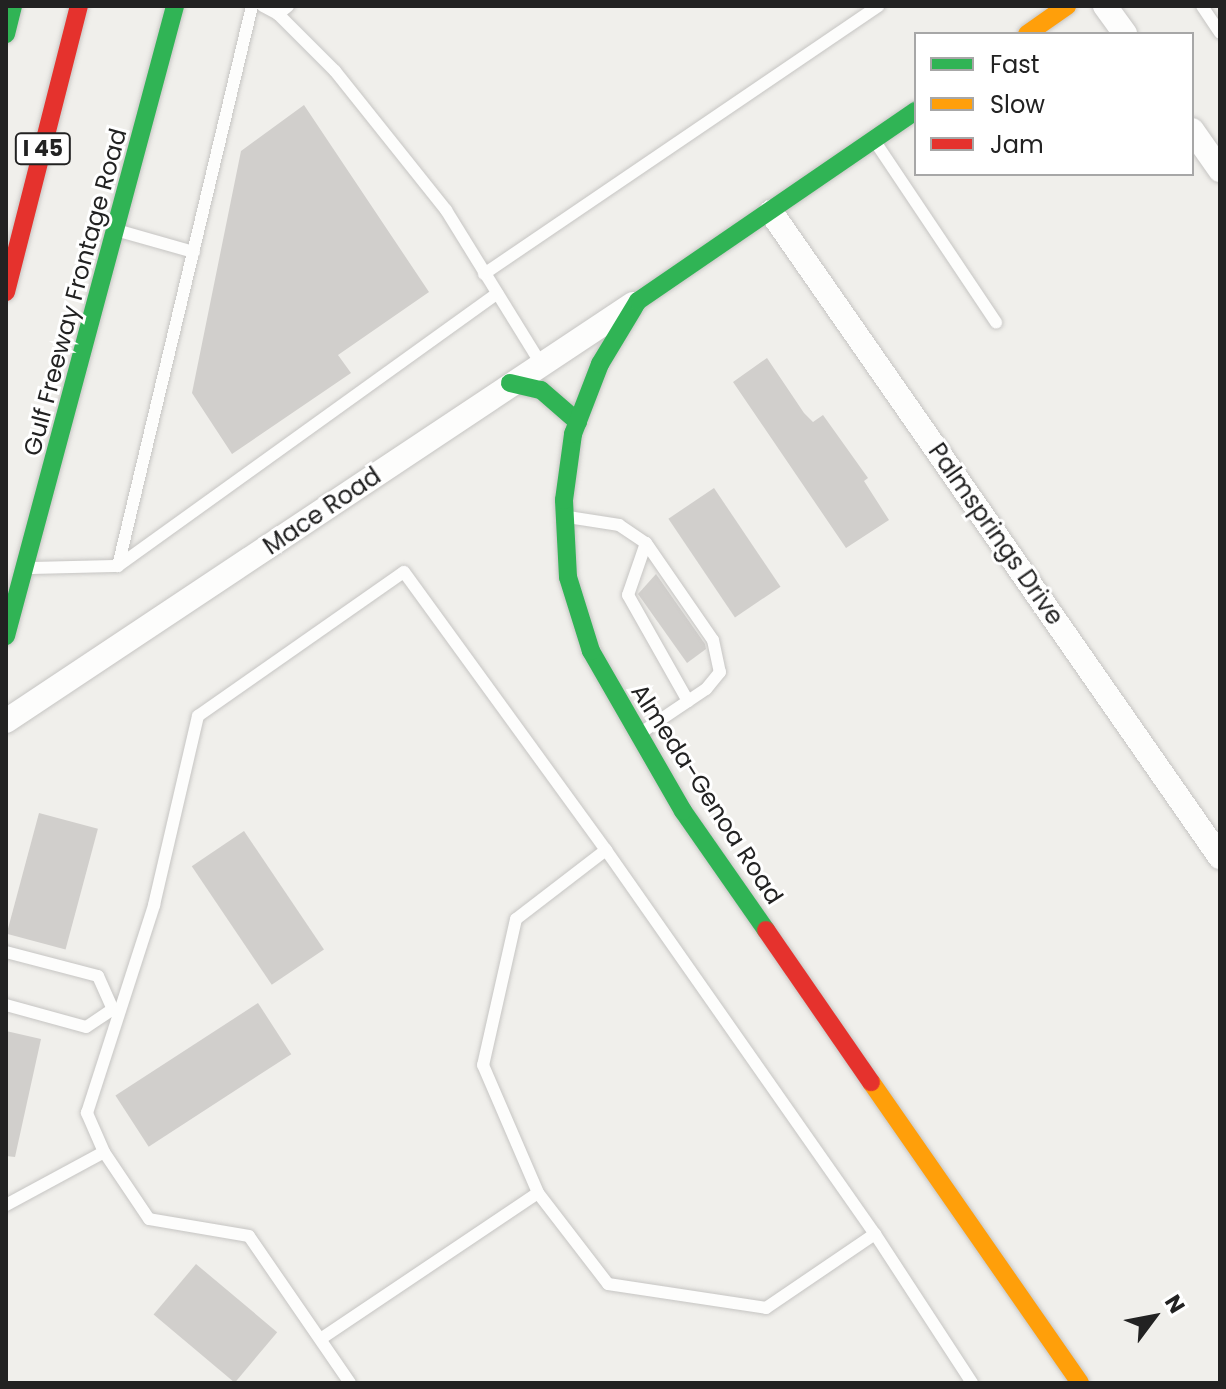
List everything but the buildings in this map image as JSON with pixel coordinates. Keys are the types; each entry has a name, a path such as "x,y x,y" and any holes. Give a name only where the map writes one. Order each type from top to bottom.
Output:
{"main road":[{"path":"6,34 13,6"},
{"name":"I 45","path":"6,292 79,6"},
{"name":"Gulf Freeway Frontage Road","path":"6,636 27,568 175,6"},
{"path":"1030,32 1066,6"},
{"name":"Almeda-Genoa Road","path":"914,112 638,301 600,364 578,422 565,516 568,577 591,651 683,811 1080,1383"},
{"path":"510,383 541,390 578,422"}],"street":[{"path":"1105,6 1124,32"},
{"path":"1194,133 1220,170"},
{"name":"Palmsprings Drive","path":"771,212 1220,857"},
{"name":"Mace Road","path":"6,721 540,362 638,301"}],"lane":[{"path":"118,566 252,6"},
{"path":"263,6 283,10 400,149 540,362"},
{"path":"484,274 879,6"},
{"path":"1202,6 1220,33"},
{"path":"874,141 996,322"},
{"path":"116,230 194,252"},
{"path":"27,568 118,566 497,294"},
{"path":"565,516 619,525 646,543 713,640 720,672 688,701 638,735"},
{"path":"646,543 628,595 688,701"},
{"path":"350,1383 322,1338 249,1236 149,1219 104,1152 87,1113 116,1010 154,905 198,716 404,572 606,850 875,1234 972,1383"},
{"path":"606,850 516,919 483,1065 538,1193 608,1284 766,1308 875,1234"},
{"path":"6,952 98,976 116,1010"},
{"path":"6,1005 86,1027 116,1010"},
{"path":"6,1205 104,1152"},
{"path":"322,1338 538,1193"}],"traffic: fast":[{"path":"6,34 13,6"},
{"path":"6,636 175,6"},
{"path":"766,930 683,811 591,651 568,577 564,500 573,434 600,364 638,301 914,112"},
{"path":"510,383 541,390 578,422"}],"traffic: slow":[{"path":"1030,32 1067,6"},
{"path":"871,1082 1080,1383"}],"traffic: jam":[{"path":"6,292 79,6"},
{"path":"766,930 871,1082"}]}
